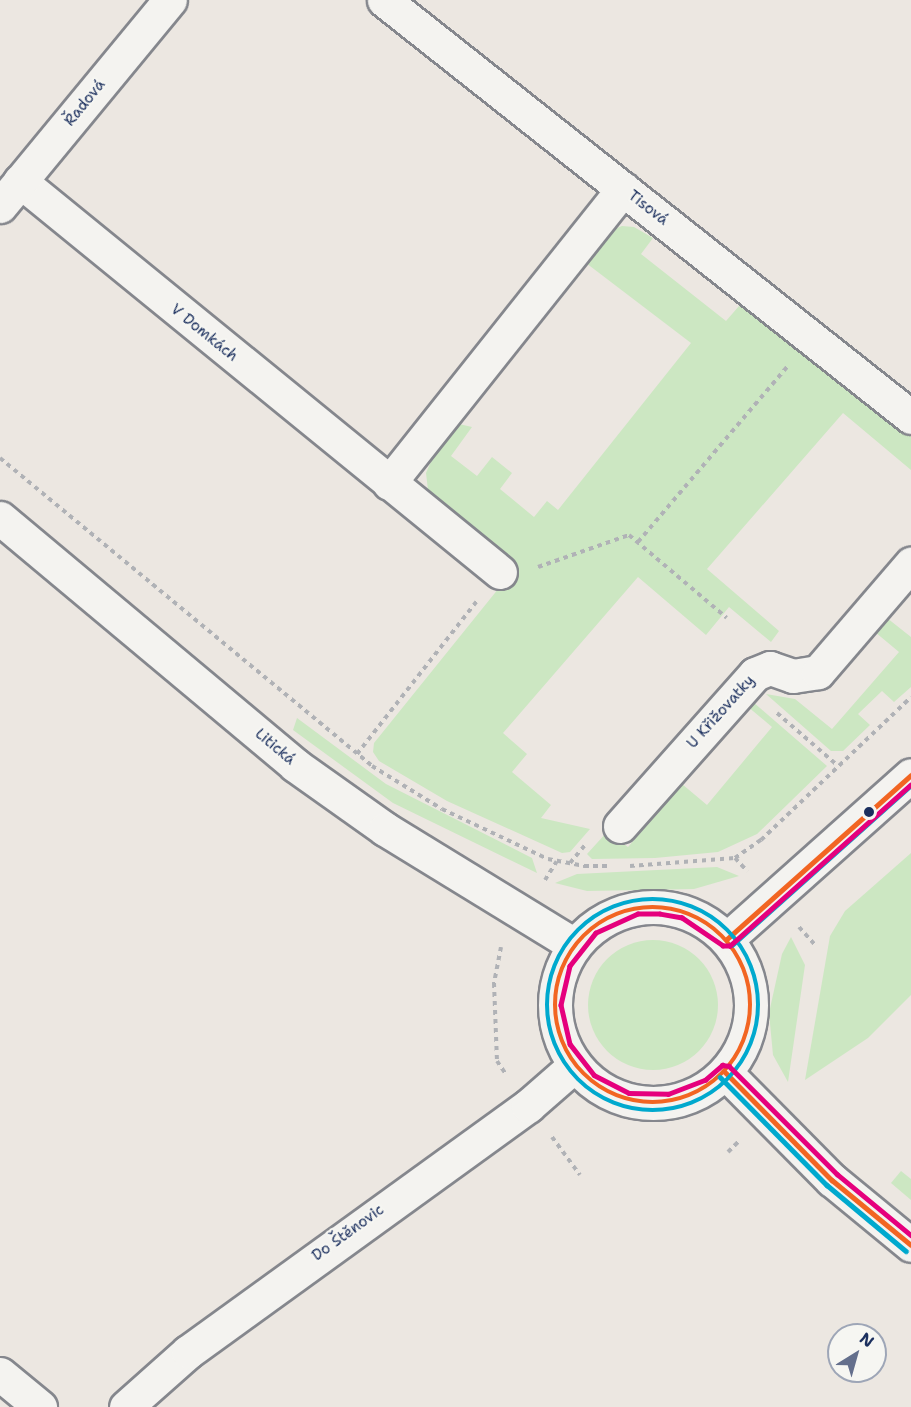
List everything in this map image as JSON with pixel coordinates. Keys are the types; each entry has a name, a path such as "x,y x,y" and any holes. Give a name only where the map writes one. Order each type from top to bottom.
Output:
{"street":[{"name":"Řadová","path":"0,206 170,0"},
{"name":"Tisová","path":"384,0 911,417"},
{"name":"V Domkách","path":"20,182 500,573"},
{"path":"389,483 623,189"},
{"name":"Litická","path":"0,518 296,765 385,829 525,911 574,945"},
{"name":"U Křižovatky","path":"620,826 755,674 770,668 793,676 818,672 911,564"},
{"path":"726,939 911,775"},
{"path":"653,906 685,911 726,939 747,975 751,995 746,1037 725,1072 690,1096 648,1103 607,1092 575,1065 556,1027 553,1005 560,973 574,945 613,915 653,906"},
{"name":"Do Štěnovic","path":"126,1407 188,1352 528,1106 575,1065"},
{"path":"725,1072 832,1179 911,1245"},
{"path":"0,1374 40,1407"}],"path":[{"path":"638,543 793,360 813,364 826,350"},
{"path":"0,458 357,754 442,809 557,861 584,866 666,865 735,858 760,840 911,697"},
{"path":"357,754 500,573 518,574 629,535 727,618"},
{"path":"745,685 837,765"},
{"path":"557,861 497,952 494,983 497,1061 580,1175"}],"green space":[{"path":"622,226 634,227 653,238 641,254 726,321 739,306 776,327 911,434 911,470 843,413 707,569 779,631 771,642 729,607 706,635 638,577 503,733 527,754 512,772 551,805 541,818 590,829 570,852 562,853 447,801 379,761 373,752 374,743 515,568 435,502 428,490 426,473 432,459 459,424 472,427 451,456 477,476 492,457 512,473 500,489 534,517 547,501 558,510 691,343 586,263 612,230"},
{"path":"887,618 911,637 911,687 894,702 882,691 858,714 870,725 843,751 831,751 766,694 795,699 832,729 899,652 875,632"},
{"path":"753,702 827,766 757,834 718,852 655,858 592,859 587,854 607,832 628,847 682,784 707,805 772,727 747,706"},
{"path":"297,718 386,784 532,858 537,873 393,803 293,730"},
{"path":"911,853 911,995 868,1038 805,1080 830,936 845,911"},
{"path":"717,867 739,876 694,889 587,891 555,883 577,874"},
{"path":"791,937 805,965 788,1082 773,1055 769,1013 782,954"},
{"path":"653,940 678,945 699,959 713,980 718,1005 713,1030 699,1051 678,1065 653,1070 628,1065 607,1051 593,1030 588,1005 593,980 607,959 628,945"},
{"path":"901,1171 911,1179 911,1200 891,1183"}],"transit line":[{"path":"727,939 911,775"},
{"path":"732,945 911,785"},
{"path":"911,785 730,946 723,946 682,918 660,914 638,914 596,933 570,966 561,1005 570,1044 594,1075 629,1093 668,1094 705,1080 722,1065 729,1066 837,1174 911,1235"},
{"path":"653,899 674,901 694,907 712,917 728,930 741,946 751,964 757,984 759,1005 757,1026 751,1046 741,1064 728,1080 712,1093 694,1103 674,1109 653,1111 632,1109 612,1103 594,1093 578,1080 565,1064 555,1046 549,1026 547,1005 549,984 555,964 565,946 578,930 594,917 612,907 632,901 653,899"},
{"path":"643,907 663,907 691,914 708,923 723,935 735,950 744,967 751,995 751,1005 751,1015 744,1043 735,1060 723,1075 708,1087 691,1096 663,1103 643,1103 615,1096 598,1087 583,1075 571,1060 562,1043 555,1015 555,995 562,967 571,950 583,935 598,923 615,914 643,907"},
{"path":"725,1072 832,1180 911,1245"},
{"path":"720,1077 827,1185 906,1251"}]}
